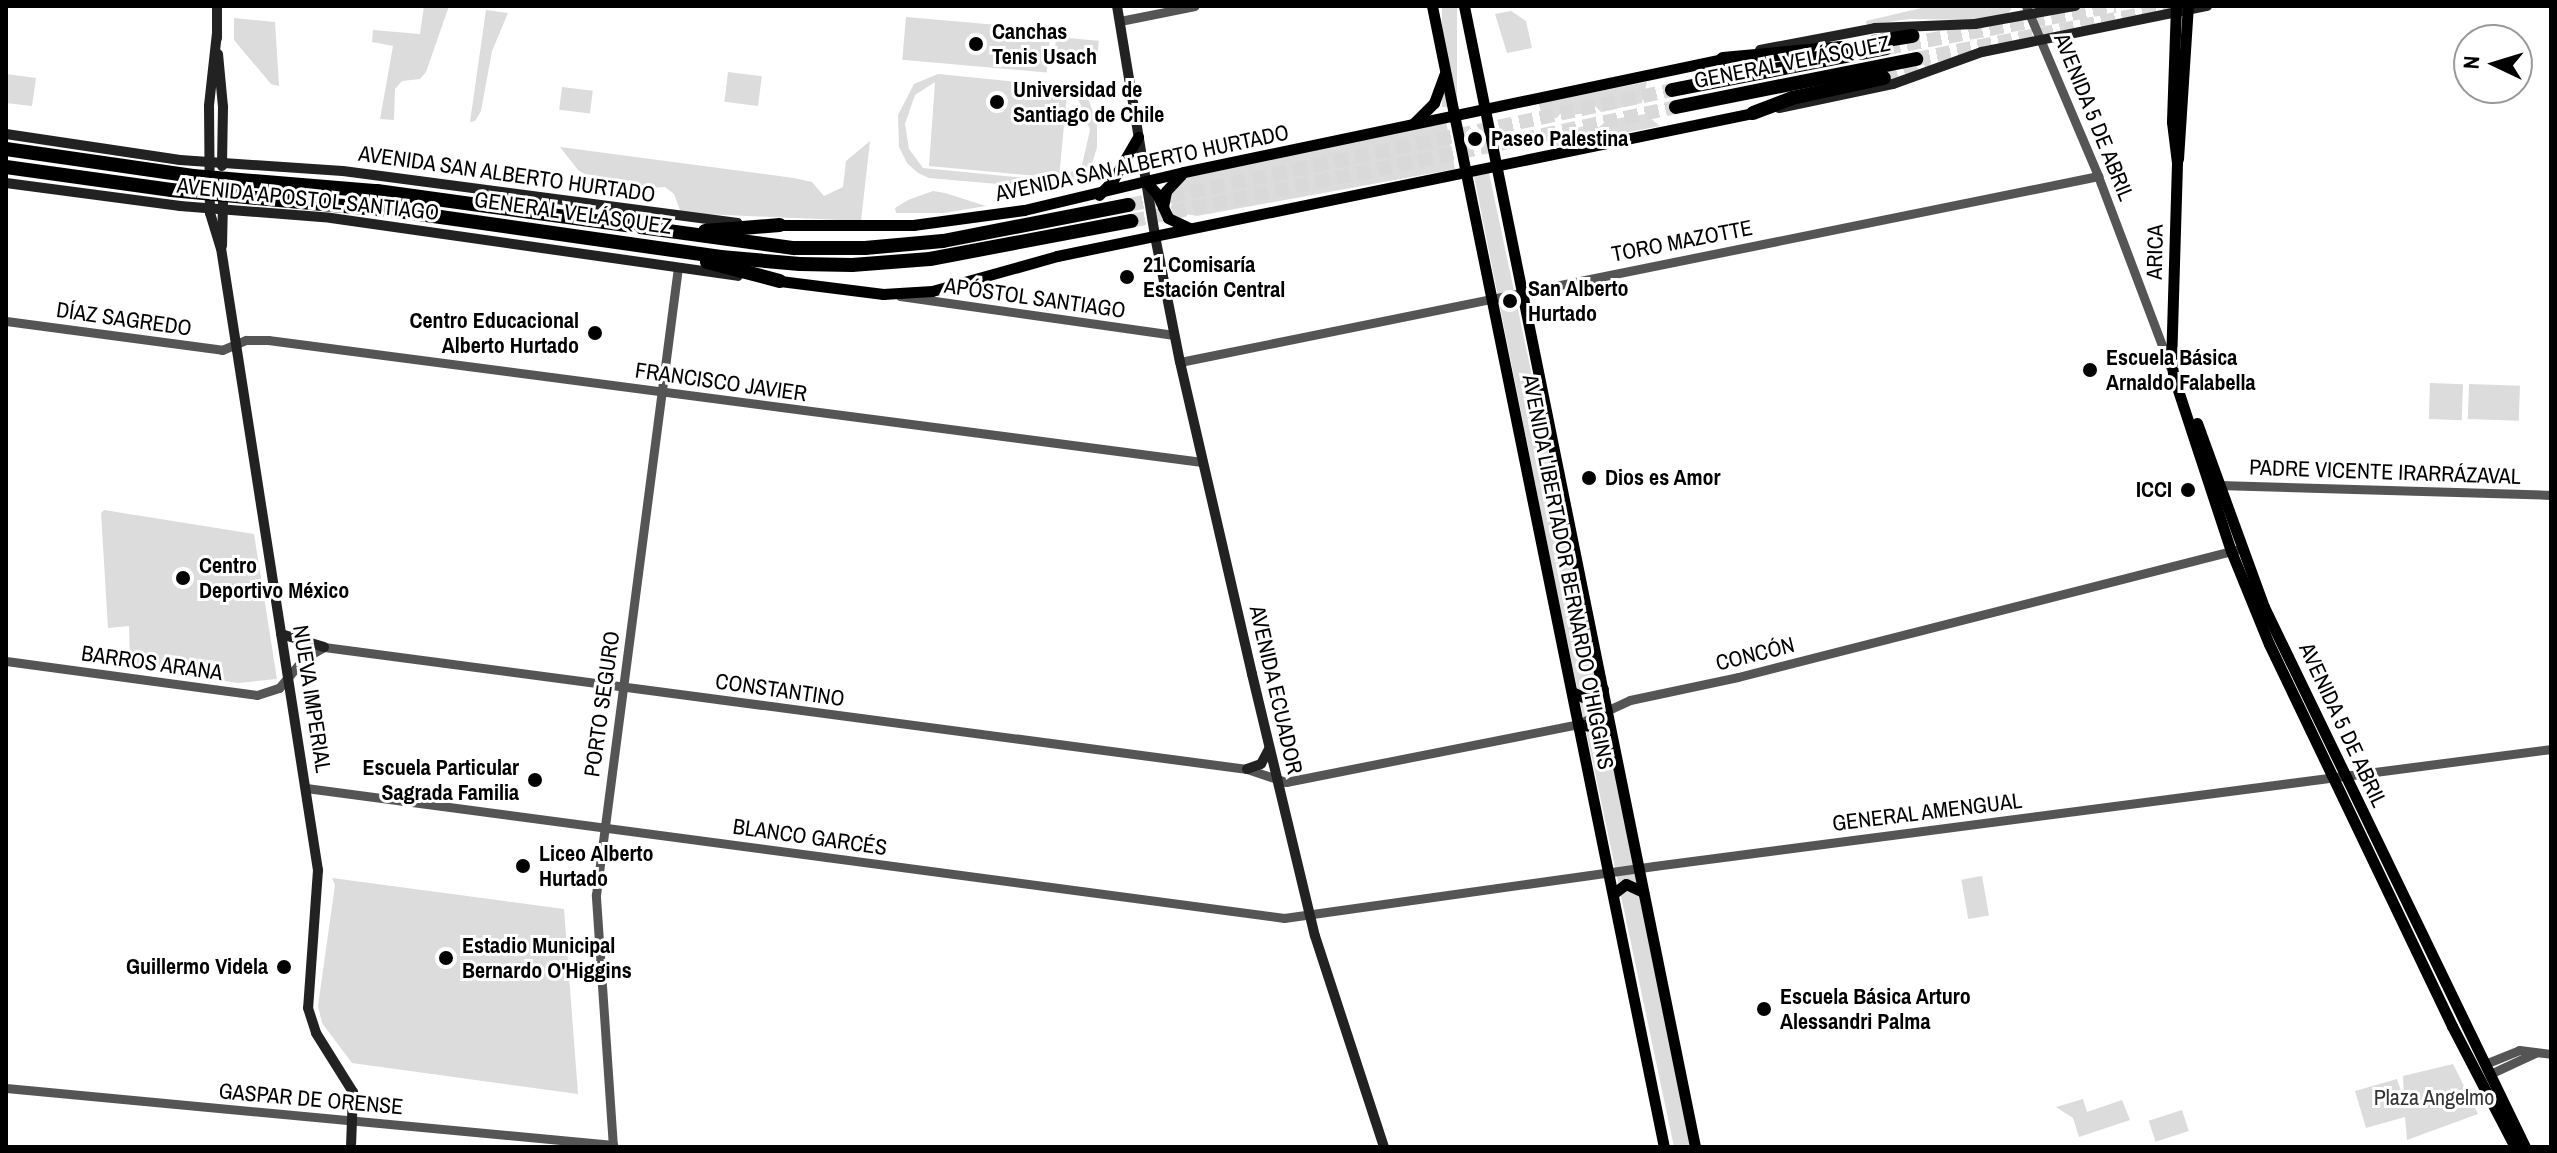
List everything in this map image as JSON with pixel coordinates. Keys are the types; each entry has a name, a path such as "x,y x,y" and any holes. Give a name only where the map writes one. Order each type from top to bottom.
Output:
{"highway":[{"path":"1723,59 1803,54 1913,36"},
{"name":"GENERAL VELÁSQUEZ","path":"1672,90 1886,48"},
{"name":"GENERAL VELÁSQUEZ","path":"1676,107 1916,59"},
{"path":"1753,113 1792,98 1884,78"},
{"name":"GENERAL VELÁSQUEZ","path":"6,149 178,174 351,188 794,248 878,248 969,237 1129,205"},
{"name":"GENERAL VELÁSQUEZ","path":"10,168 201,193 398,211 774,262 878,264 957,255 1131,221"},
{"path":"665,232 780,225"},
{"path":"661,248 780,281"}],"main road":[{"path":"217,6 217,33"},
{"name":"AVENIDA ECUADOR","path":"1117,6 1174,335 1269,749 1308,913 1384,1147"},
{"name":"AVENIDA LIBERTADOR BERNARDO O'HIGGINS","path":"1432,6 1664,1147"},
{"name":"AVENIDA LIBERTADOR BERNARDO O'HIGGINS","path":"1464,6 1695,1147"},
{"name":"AVENIDA SAN ALBERTO HURTADO","path":"208,164 343,171 689,219 780,225 937,223 1099,195 1184,172 1878,27 1975,24 2028,11 2075,6"},
{"path":"891,295 946,289 1057,256 1879,88 1967,56 2176,9 2207,6"},
{"name":"ARICA","path":"2177,163 2182,134 2188,8"},
{"name":"ARICA","path":"2173,341 2177,163 2172,122 2176,9"},
{"name":"NUEVA IMPERIAL","path":"217,33 210,89 209,206 221,248 319,886 308,1008 316,1033 351,1087 354,1121 351,1147"},
{"name":"NUEVA IMPERIAL","path":"217,33 223,97 221,248"},
{"path":"1408,126 1434,103 1445,71"},
{"name":"AVENIDA APOSTOL SANTIAGO","path":"6,134 208,164"},
{"path":"1099,195 1113,180 1138,137"},
{"path":"1163,207 1166,191 1184,172"},
{"path":"1146,182 1172,222 1192,228"},
{"name":"AVENIDA APOSTOL SANTIAGO","path":"6,183 331,218 891,295"},
{"name":"AVENIDA 5 DE ABRIL","path":"2173,341 2171,360 2174,378 2269,644 2525,1147"},
{"name":"AVENIDA 5 DE ABRIL","path":"2173,341 2183,384 2218,485 2236,550"},
{"path":"281,634 324,647"},
{"path":"1572,692 1588,699 1603,689"},
{"path":"1578,724 1601,729 1613,745"},
{"path":"1247,769 1261,764 1269,749"},
{"path":"1613,894 1626,884 1643,892"},
{"name":"AVENIDA 5 DE ABRIL","path":"2483,1069 2515,1147"}],"street":[{"path":"1120,21 1195,6"},
{"name":"AVENIDA 5 DE ABRIL","path":"2028,11 2098,176 2174,378"},
{"name":"TORO MAZOTTE","path":"1180,362 2098,176"},
{"name":"PORTO SEGURO","path":"613,1146 596,909 678,267"},
{"name":"APÓSTOL SANTIAGO","path":"891,295 1174,335"},
{"name":"DÍAZ SAGREDO","path":"6,321 222,350 236,345"},
{"name":"FRANCISCO JAVIER","path":"236,345 251,339 268,340 1202,462"},
{"name":"PADRE VICENTE IRARRÁZAVAL","path":"2218,485 2551,495"},
{"name":"CONCÓN","path":"1277,781 1309,778 1578,724 1607,708 2236,550"},
{"path":"289,679 303,659 324,647"},
{"name":"CONSTANTINO","path":"324,647 1247,769 1266,773 1277,781"},
{"name":"BARROS ARANA","path":"6,661 252,695 275,691 289,679"},
{"name":"GENERAL AMENGUAL","path":"1308,913 2551,749"},
{"name":"BLANCO GARCÉS","path":"306,788 1284,918 1308,913"},
{"path":"2483,1069 2535,1053 2551,1054"},
{"name":"GASPAR DE ORENSE","path":"6,1088 613,1146"}],"green space":[{"path":"424,6 449,6 426,72 420,79 402,81 395,89 394,120 380,119 393,46 372,42 373,30 420,34"},
{"path":"1442,6 1457,6 1457,107 1442,107"},
{"path":"1930,6 2013,6 2007,15 1988,20 1910,19 1867,25 1866,21"},
{"path":"486,10 508,13 492,51 481,111 475,121 470,122"},
{"path":"1511,11 1526,21 1532,48 1507,53 1495,14"},
{"name":"Canchas Tenis Usach","path":"906,17 1050,30 1047,72 902,60"},
{"path":"234,18 275,22 279,86 271,84 234,40"},
{"path":"1056,37 1099,41 1097,63 1054,59"},
{"path":"728,72 762,76 758,106 724,102"},
{"path":"6,74 36,78 32,106 6,103"},
{"path":"938,74 1076,88 1089,101 1097,123 1097,147 1091,167 1076,182 1056,189 929,178 918,173 907,163 899,147 898,115 914,84","holes":["935,82 929,166 1059,178 1067,94 1079,101 1090,130 1082,165 1057,181 923,168 909,149 905,124 915,95"]},
{"path":"1647,82 1642,103 1601,112 1595,106 1588,113 1570,115 1563,110 1557,118 1544,119 1538,103"},
{"path":"562,87 593,91 590,114 559,110"},
{"path":"1645,114 1660,126 1548,148 1548,137 1563,132 1568,137 1576,128 1590,125 1596,130 1607,120"},
{"path":"1446,121 1455,169 1197,216 1179,213 1169,201 1170,190 1186,178"},
{"path":"870,141 861,221 681,213 674,194 665,187 624,190 605,186 578,170 560,147 794,178 812,182 824,196 843,187 846,161"},
{"path":"1489,173 1604,715 1691,1147 1674,1147 1555,583 1474,176"},
{"path":"933,191 986,206 944,213 896,213 895,208 908,200"},
{"path":"2430,383 2463,384 2462,420 2429,419"},
{"path":"2469,384 2520,386 2519,421 2468,419"},
{"name":"Centro Deportivo México","path":"104,510 254,534 277,679 238,683 130,667 129,626 108,628 101,513"},
{"path":"1982,876 1989,915 1968,919 1961,880"},
{"name":"Estadio Municipal Bernardo O'Higgins","path":"332,878 564,909 578,1094 352,1063 322,1023 318,1006 335,885"},
{"name":"Plaza Angelmo","path":"2453,1064 2478,1114 2407,1140 2405,1117 2366,1128 2355,1091 2397,1079 2404,1100 2403,1076"},
{"path":"2083,1099 2087,1112 2122,1100 2130,1120 2079,1137 2073,1118 2056,1107"},
{"path":"2182,1110 2189,1131 2156,1142 2149,1121"}],"tunnel":[{"path":"1886,48 2115,6"},
{"path":"1916,59 2181,6"},
{"path":"1884,78 1929,61"},
{"path":"1129,205 1672,90"},
{"path":"1131,221 1676,107"}],"place":[{"name":"Canchas Tenis Usach","path":"976,44"},
{"name":"Universidad de Santiago de Chile","path":"997,102"},
{"name":"Paseo Palestina","path":"1475,139"},
{"name":"21 Comisaría Estación Central","path":"1127,277"},
{"name":"San Alberto Hurtado","path":"1510,301"},
{"name":"Centro Educacional Alberto Hurtado","path":"595,333"},
{"name":"Escuela Básica Arnaldo Falabella","path":"2090,370"},
{"name":"Dios es Amor","path":"1589,478"},
{"name":"ICCI","path":"2188,490"},
{"name":"Centro Deportivo México","path":"183,578"},
{"name":"Escuela Particular Sagrada Familia","path":"535,780"},
{"name":"Liceo Alberto Hurtado","path":"523,866"},
{"name":"Estadio Municipal Bernardo O'Higgins","path":"446,958"},
{"name":"Guillermo Videla","path":"284,967"},
{"name":"Escuela Básica Arturo Alessandri Palma","path":"1764,1009"}]}
